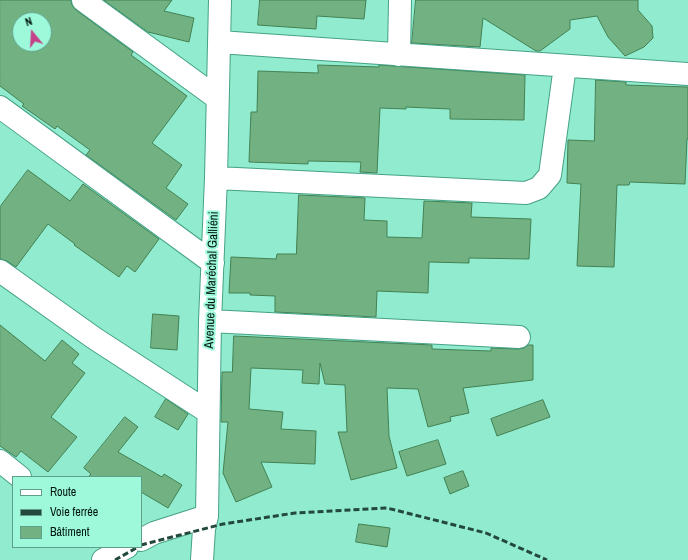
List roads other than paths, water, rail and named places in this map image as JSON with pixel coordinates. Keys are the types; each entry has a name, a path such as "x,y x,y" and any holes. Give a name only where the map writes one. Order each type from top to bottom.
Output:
{"street":[{"path":"83,0 217,98"},
{"name":"Avenue du Maréchal Galliéni","path":"202,560 204,529 207,516 210,321 216,178 220,0"},
{"path":"399,55 400,0"},
{"path":"219,42 688,74"},
{"path":"216,178 526,193 539,188 550,175 565,66"},
{"path":"0,107 212,263"},
{"path":"0,271 94,338 208,412"},
{"path":"210,321 519,336"},
{"path":"0,462 19,476"},
{"path":"142,539 154,533 207,516"}],"railway":[{"path":"142,545 223,524 295,513 387,508 486,533 547,560"},
{"path":"115,560 136,548"}]}
